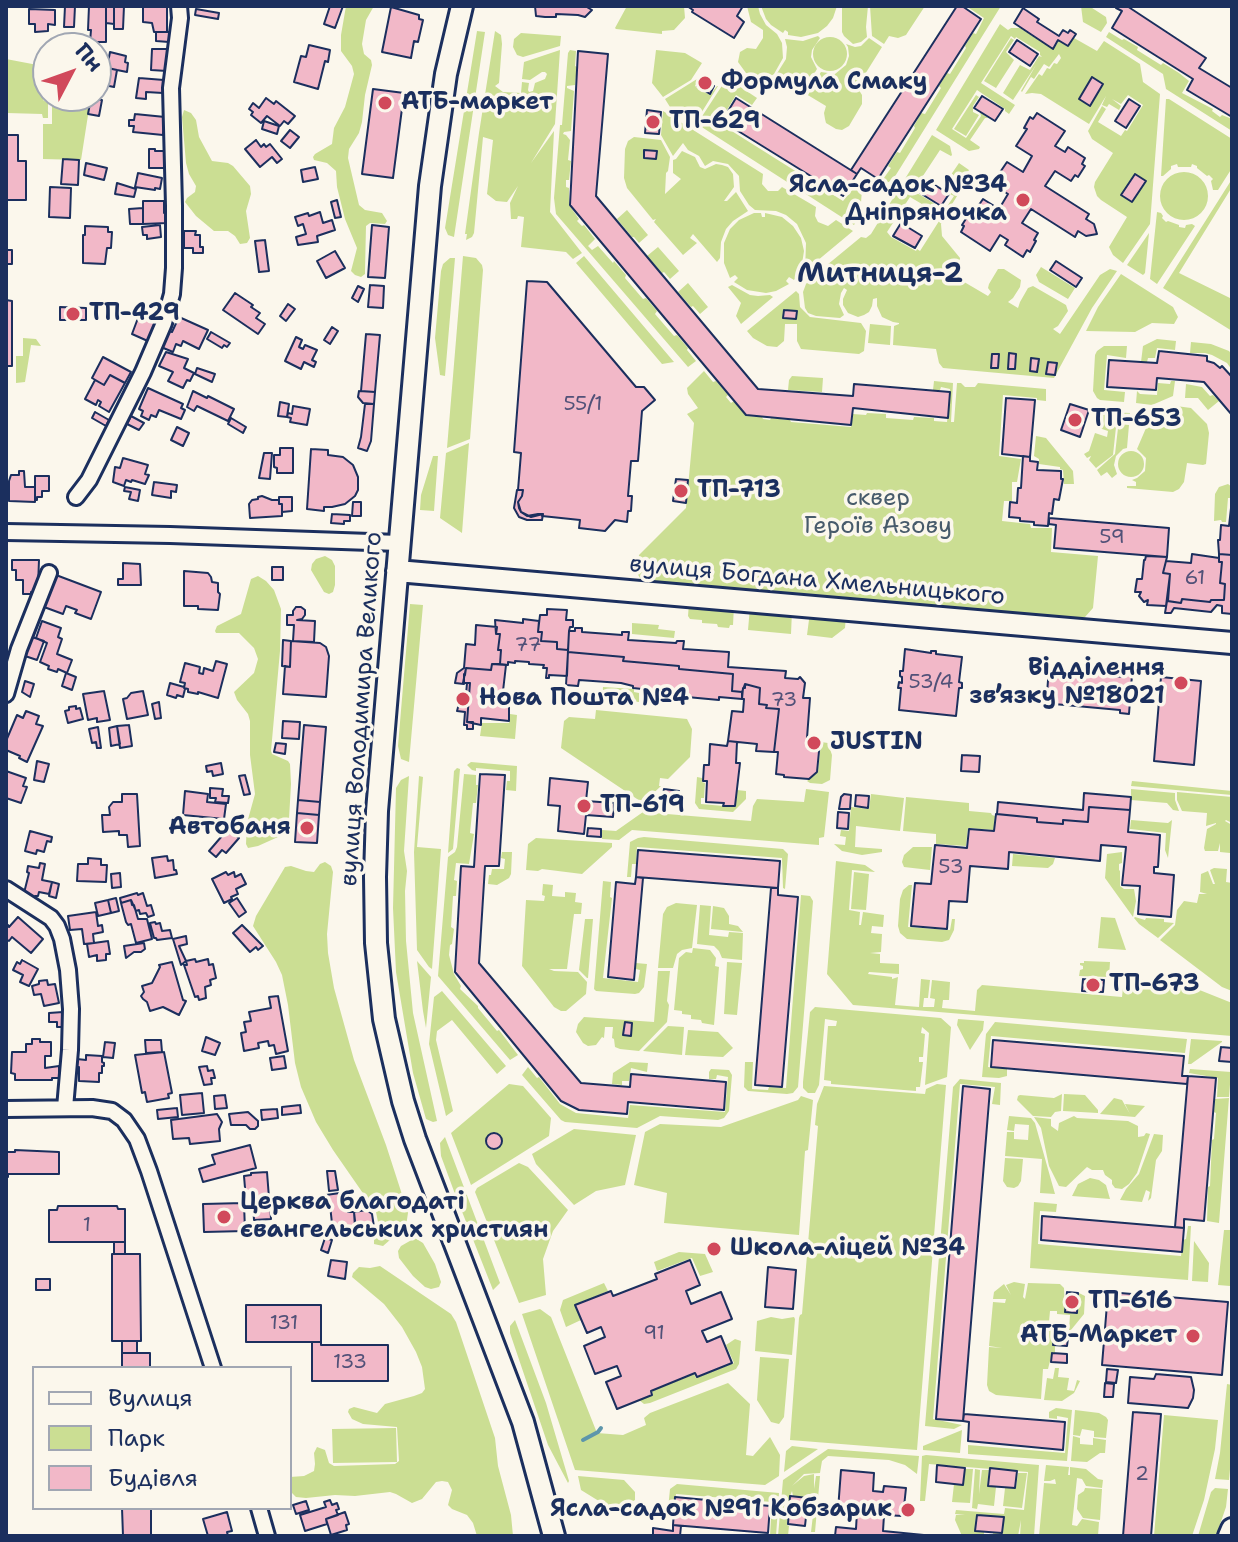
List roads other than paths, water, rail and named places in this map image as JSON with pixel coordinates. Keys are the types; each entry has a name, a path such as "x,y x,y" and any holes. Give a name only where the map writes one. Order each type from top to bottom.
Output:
{"main road":[{"name":"вулиця Володимира Великого","path":"462,6 446,74 430,186 375,845 376,943 384,1019 415,1139 518,1408 554,1536"},
{"name":"вулиця Богдана Хмельницького","path":"397,571 1232,643"},
{"path":"1229,1536 1232,1529"}],"street":[{"path":"76,497 89,480 143,372 164,323 172,294 174,206 171,88 179,6"},
{"path":"6,532 399,543"},
{"path":"6,694 19,649 49,573"},
{"path":"6,889 51,918 62,939 71,1009 65,1108"},
{"path":"6,1109 92,1108 112,1111 124,1120 137,1139 212,1366"},
{"path":"260,1510 267,1536"}],"waterway":[{"path":"583,1440 601,1428"}],"place":[{"name":"Формула Смаку","path":"705,83"},
{"name":"АТБ-маркет","path":"385,103"},
{"name":"ТП-629","path":"653,122"},
{"name":"Ясла-садок №34 Дніпряночка","path":"1023,200"},
{"name":"ТП-429","path":"73,314"},
{"name":"ТП-653","path":"1075,420"},
{"name":"ТП-713","path":"681,491"},
{"name":"Відділення зв’язку №18021","path":"1181,683"},
{"name":"Нова Пошта №4","path":"463,699"},
{"name":"JUSTIN","path":"814,743"},
{"name":"ТП-619","path":"584,806"},
{"name":"Автобаня","path":"307,828"},
{"name":"ТП-673","path":"1093,985"},
{"name":"Церква благодаті євангельських християн","path":"224,1217"},
{"name":"Школа-ліцей №34","path":"714,1249"},
{"name":"ТП-616","path":"1072,1302"},
{"name":"АТБ-Маркет","path":"1193,1336"},
{"name":"Ясла-садок №91 Кобзарик","path":"908,1510"}],"district":[{"name":"Митниця-2","path":"880,275"}],"park label":[{"name":"сквер Героїв Азову","path":"878,513"}]}
